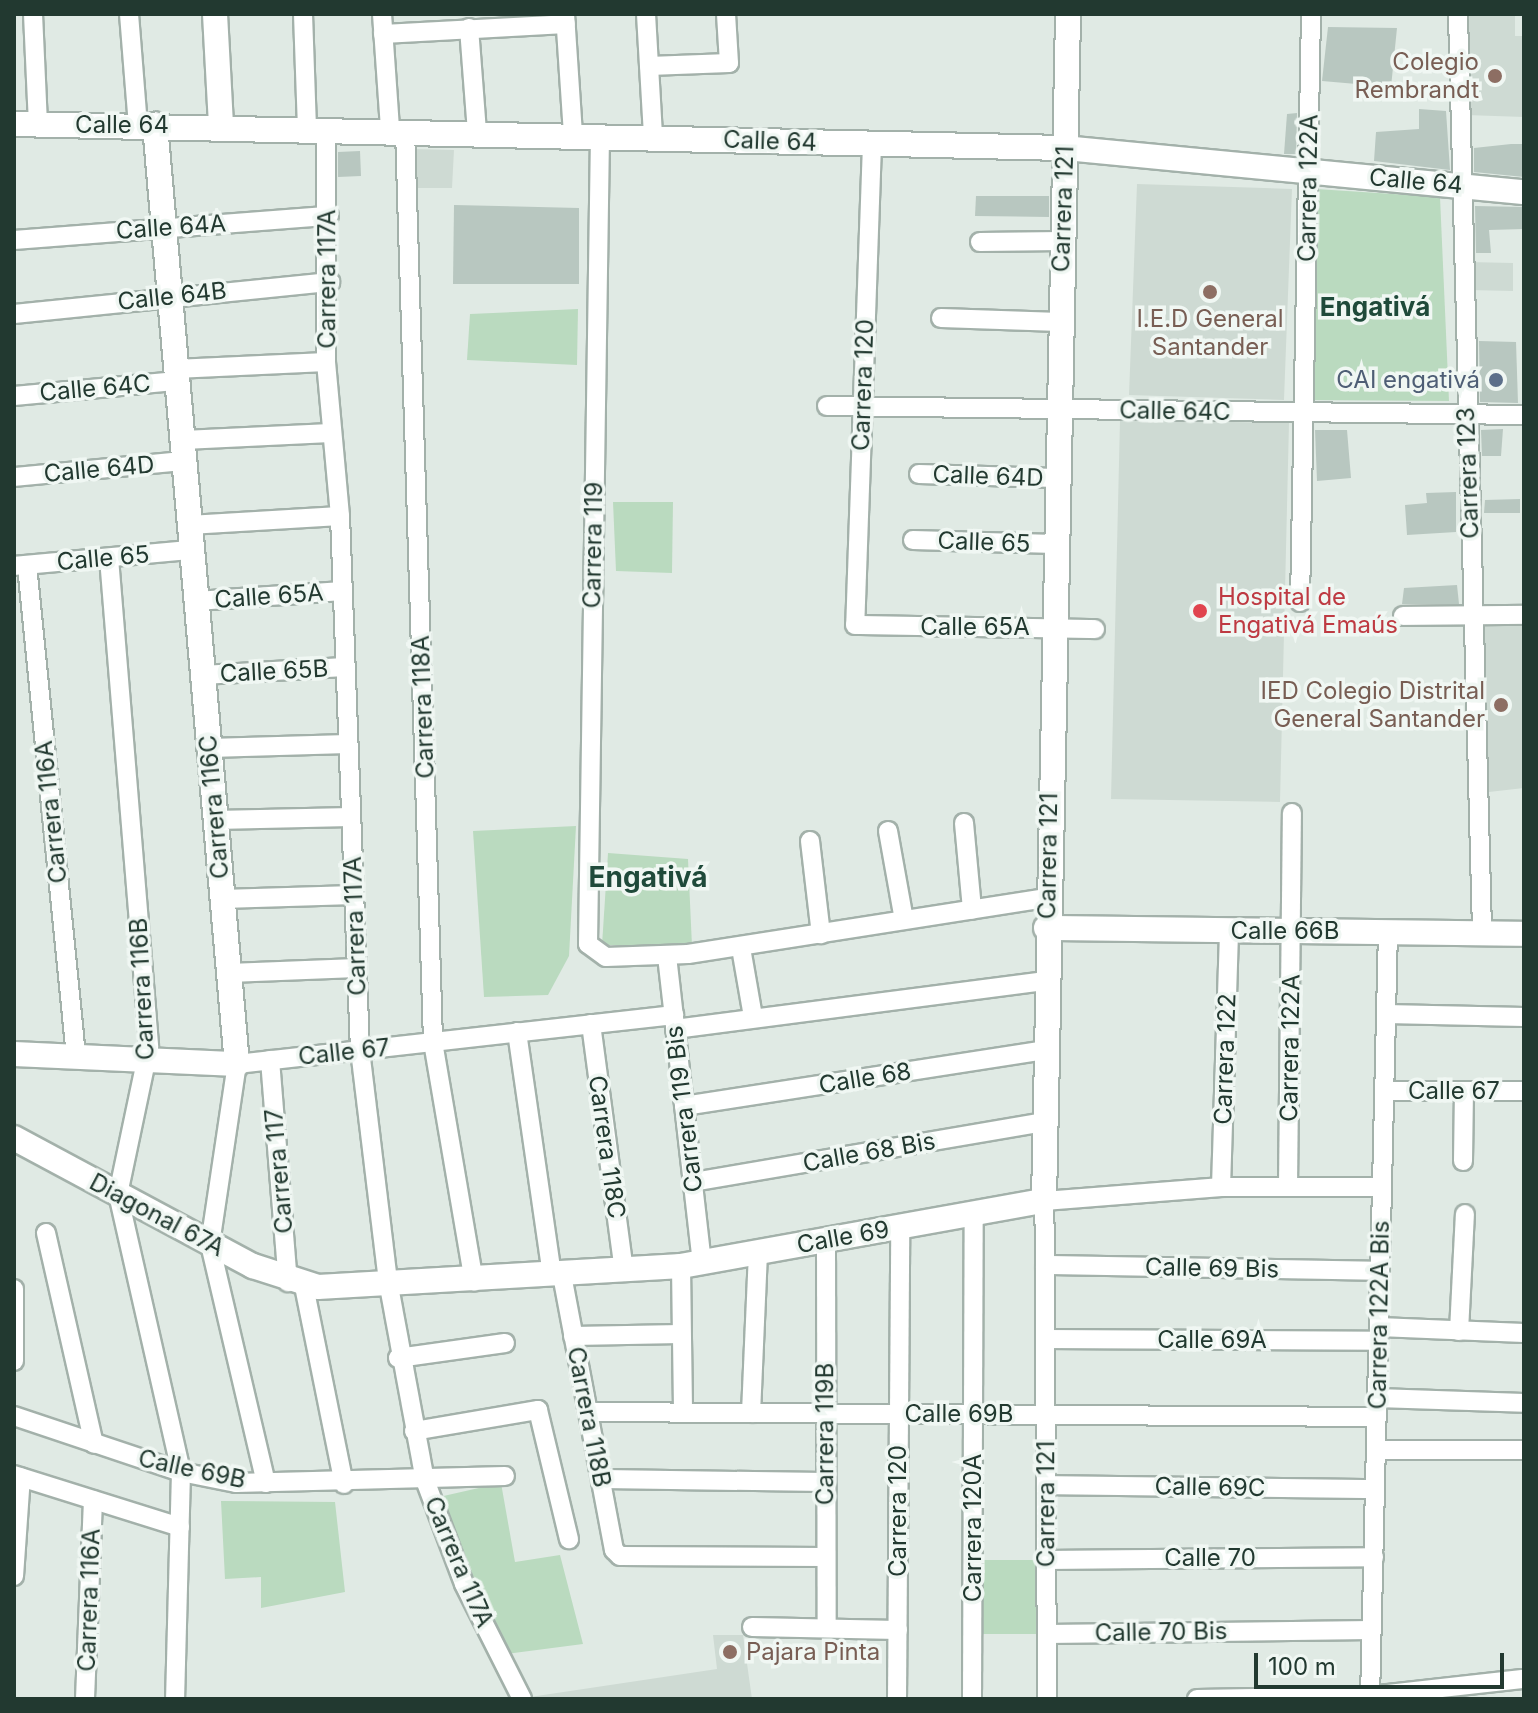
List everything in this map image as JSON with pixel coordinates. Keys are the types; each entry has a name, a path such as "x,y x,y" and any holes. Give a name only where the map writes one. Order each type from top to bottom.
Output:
{"street":[{"path":"26,124 33,14"},
{"path":"129,14 146,125"},
{"path":"215,14 221,126"},
{"name":"Carrera 117A","path":"303,14 329,216 326,362 340,516 360,1050 398,1358 425,1480 464,1584 522,1699"},
{"name":"Carrera 118A","path":"382,14 398,130 433,1042 474,1282"},
{"path":"646,14 653,137"},
{"path":"649,66 729,63 726,14"},
{"name":"Carrera 121","path":"1047,1699 1046,928 1068,14"},
{"name":"Carrera 122A","path":"1300,602 1311,14"},
{"name":"Carrera 123","path":"1458,14 1466,415 1482,932"},
{"path":"383,34 566,19 573,134"},
{"path":"469,28 477,131"},
{"name":"Calle 64","path":"26,124 477,131 1065,148 1524,192"},
{"name":"Carrera 116C","path":"146,125 163,228 237,1064 210,1244 266,1483"},
{"name":"Carrera 119","path":"600,135 588,944 596,952 667,956"},
{"name":"Carrera 120","path":"855,625 872,144"},
{"name":"Calle 64A","path":"14,240 329,216"},
{"path":"980,242 1062,241"},
{"name":"Calle 64B","path":"14,314 169,295 330,282"},
{"path":"941,318 1060,322"},
{"name":"Calle 64C","path":"14,396 176,375 326,362"},
{"name":"Calle 64C","path":"827,406 1524,415"},
{"name":"Calle 64D","path":"14,477 183,450 332,433"},
{"name":"Calle 64D","path":"919,474 1056,478"},
{"path":"189,525 340,516"},
{"name":"Calle 65","path":"913,540 1055,544"},
{"name":"Calle 65","path":"20,566 191,550"},
{"name":"Carrera 116B","path":"109,558 149,1062 118,1194 181,1472 175,1699"},
{"name":"Carrera 116A","path":"20,566 76,1058"},
{"name":"Calle 65A","path":"196,601 343,591"},
{"path":"1403,616 1524,615"},
{"name":"Calle 65A","path":"855,625 1095,629"},
{"name":"Calle 65B","path":"202,675 345,667"},
{"path":"209,748 348,744"},
{"name":"Carrera 122A","path":"1288,1187 1292,813"},
{"path":"215,820 351,817"},
{"path":"964,823 972,910"},
{"path":"888,831 904,920"},
{"path":"810,841 821,934"},
{"path":"222,899 354,895"},
{"path":"667,956 741,948 1047,898"},
{"name":"Calle 66B","path":"1046,928 1524,934"},
{"name":"Carrera 122","path":"1221,1187 1229,930"},
{"name":"Carrera 122A Bis","path":"1370,1698 1388,931"},
{"path":"741,948 753,1017"},
{"name":"Carrera 119 Bis","path":"667,956 693,1182 691,1264"},
{"path":"229,973 357,968"},
{"name":"Calle 67","path":"14,1054 237,1064 591,1024 753,1017 1046,981"},
{"path":"1386,1014 1524,1017"},
{"name":"Carrera 118C","path":"591,1024 624,1271"},
{"name":"Carrera 118B","path":"517,1032 557,1276 603,1479 611,1544 620,1556 825,1557"},
{"name":"Calle 68","path":"684,1106 1045,1050"},
{"name":"Carrera 117","path":"270,1060 296,1284 344,1484"},
{"name":"Calle 67","path":"1384,1091 1524,1091"},
{"path":"1463,1161 1464,1091"},
{"name":"Calle 68 Bis","path":"693,1182 1045,1122"},
{"name":"Diagonal 67A","path":"14,1138 210,1244 296,1284"},
{"name":"Calle 69","path":"296,1284 474,1282 624,1271 758,1253 1044,1201 1221,1187 1382,1187"},
{"name":"Carrera 120A","path":"972,1699 974,1213"},
{"path":"1459,1331 1465,1214"},
{"name":"Carrera 120","path":"897,1699 900,1227"},
{"path":"46,1233 94,1444"},
{"name":"Carrera 119B","path":"826,1240 827,1628"},
{"path":"751,1413 758,1253"},
{"path":"683,1412 681,1334 691,1264"},
{"name":"Calle 69 Bis","path":"1045,1265 1380,1271"},
{"path":"14,1289 14,1361"},
{"name":"Calle 69A","path":"1045,1339 1459,1331 1524,1333"},
{"path":"573,1336 681,1334"},
{"path":"398,1358 505,1343"},
{"path":"1377,1398 1524,1403"},
{"path":"414,1431 538,1410 569,1539"},
{"name":"Calle 69B","path":"589,1412 1377,1417"},
{"name":"Calle 69B","path":"14,1416 181,1472 266,1483 344,1484 505,1476"},
{"path":"1376,1450 1524,1450"},
{"path":"14,1576 18,1476 180,1527"},
{"path":"603,1479 825,1482"},
{"name":"Calle 69C","path":"1046,1485 1375,1489"},
{"name":"Carrera 116A","path":"85,1699 93,1500"},
{"name":"Calle 70","path":"1046,1560 1374,1557"},
{"path":"752,1627 898,1630"},
{"name":"Calle 70 Bis","path":"1047,1634 1372,1630"},
{"path":"1197,1699 1370,1698 1522,1679"}],"shaded area":[{"name":"Colegio Rembrandt","path":"1467,14 1515,14 1515,36 1524,36 1524,117 1466,115"},
{"path":"410,149 454,150 452,188 409,188"},
{"name":"I.E.D General Santander","path":"1137,184 1292,189 1284,400 1129,395"},
{"path":"1468,262 1513,263 1513,291 1468,290"},
{"name":"Hospital de Engativá Emaús","path":"1120,420 1289,423 1280,802 1111,799"},
{"name":"IED Colegio Distrital General Santander","path":"1475,622 1524,622 1524,788 1480,793"},
{"name":"Pajara Pinta","path":"713,1635 743,1635 752,1699 530,1697 717,1669"}],"green space":[{"path":"1316,189 1440,197 1449,401 1307,400"},
{"path":"578,309 577,365 467,360 470,314"},
{"path":"613,502 673,502 672,573 616,571"},
{"path":"576,826 569,956 548,995 484,997 473,831"},
{"path":"608,853 688,859 692,946 602,945"},
{"path":"501,1483 515,1562 560,1555 583,1644 507,1654 439,1497"},
{"path":"221,1501 335,1502 345,1592 261,1608 261,1577 225,1579"},
{"path":"973,1560 1046,1560 1047,1634 972,1634"}],"building":[{"path":"1328,27 1397,28 1391,87 1322,81"},
{"path":"1419,109 1446,111 1450,170 1374,161 1376,132 1419,129"},
{"path":"1297,113 1296,154 1284,154 1287,114"},
{"path":"1524,144 1524,177 1474,172 1474,148"},
{"path":"360,151 361,176 338,177 338,152"},
{"path":"976,196 1049,196 1049,217 975,216"},
{"path":"454,205 579,208 579,284 453,284"},
{"path":"1475,206 1524,207 1524,229 1489,230 1491,253 1476,253"},
{"name":"CAI engativá","path":"1479,341 1516,342 1518,403 1480,402"},
{"path":"1503,429 1501,456 1482,456 1481,430"},
{"path":"1315,430 1347,430 1351,478 1317,481"},
{"path":"1456,492 1456,532 1407,535 1405,505 1427,503 1426,493"},
{"path":"1520,499 1520,513 1484,513 1485,500"},
{"path":"1457,585 1459,604 1402,604 1404,588"}],"place":[{"name":"Colegio Rembrandt","path":"1495,76"},
{"name":"I.E.D General Santander","path":"1210,292"},
{"name":"CAI engativá","path":"1496,380"},
{"name":"Hospital de Engativá Emaús","path":"1200,611"},
{"name":"IED Colegio Distrital General Santander","path":"1501,705"},
{"name":"Pajara Pinta","path":"730,1652"}],"district":[{"name":"Engativá","path":"1375,307"},
{"name":"Engativá","path":"648,877"}]}
